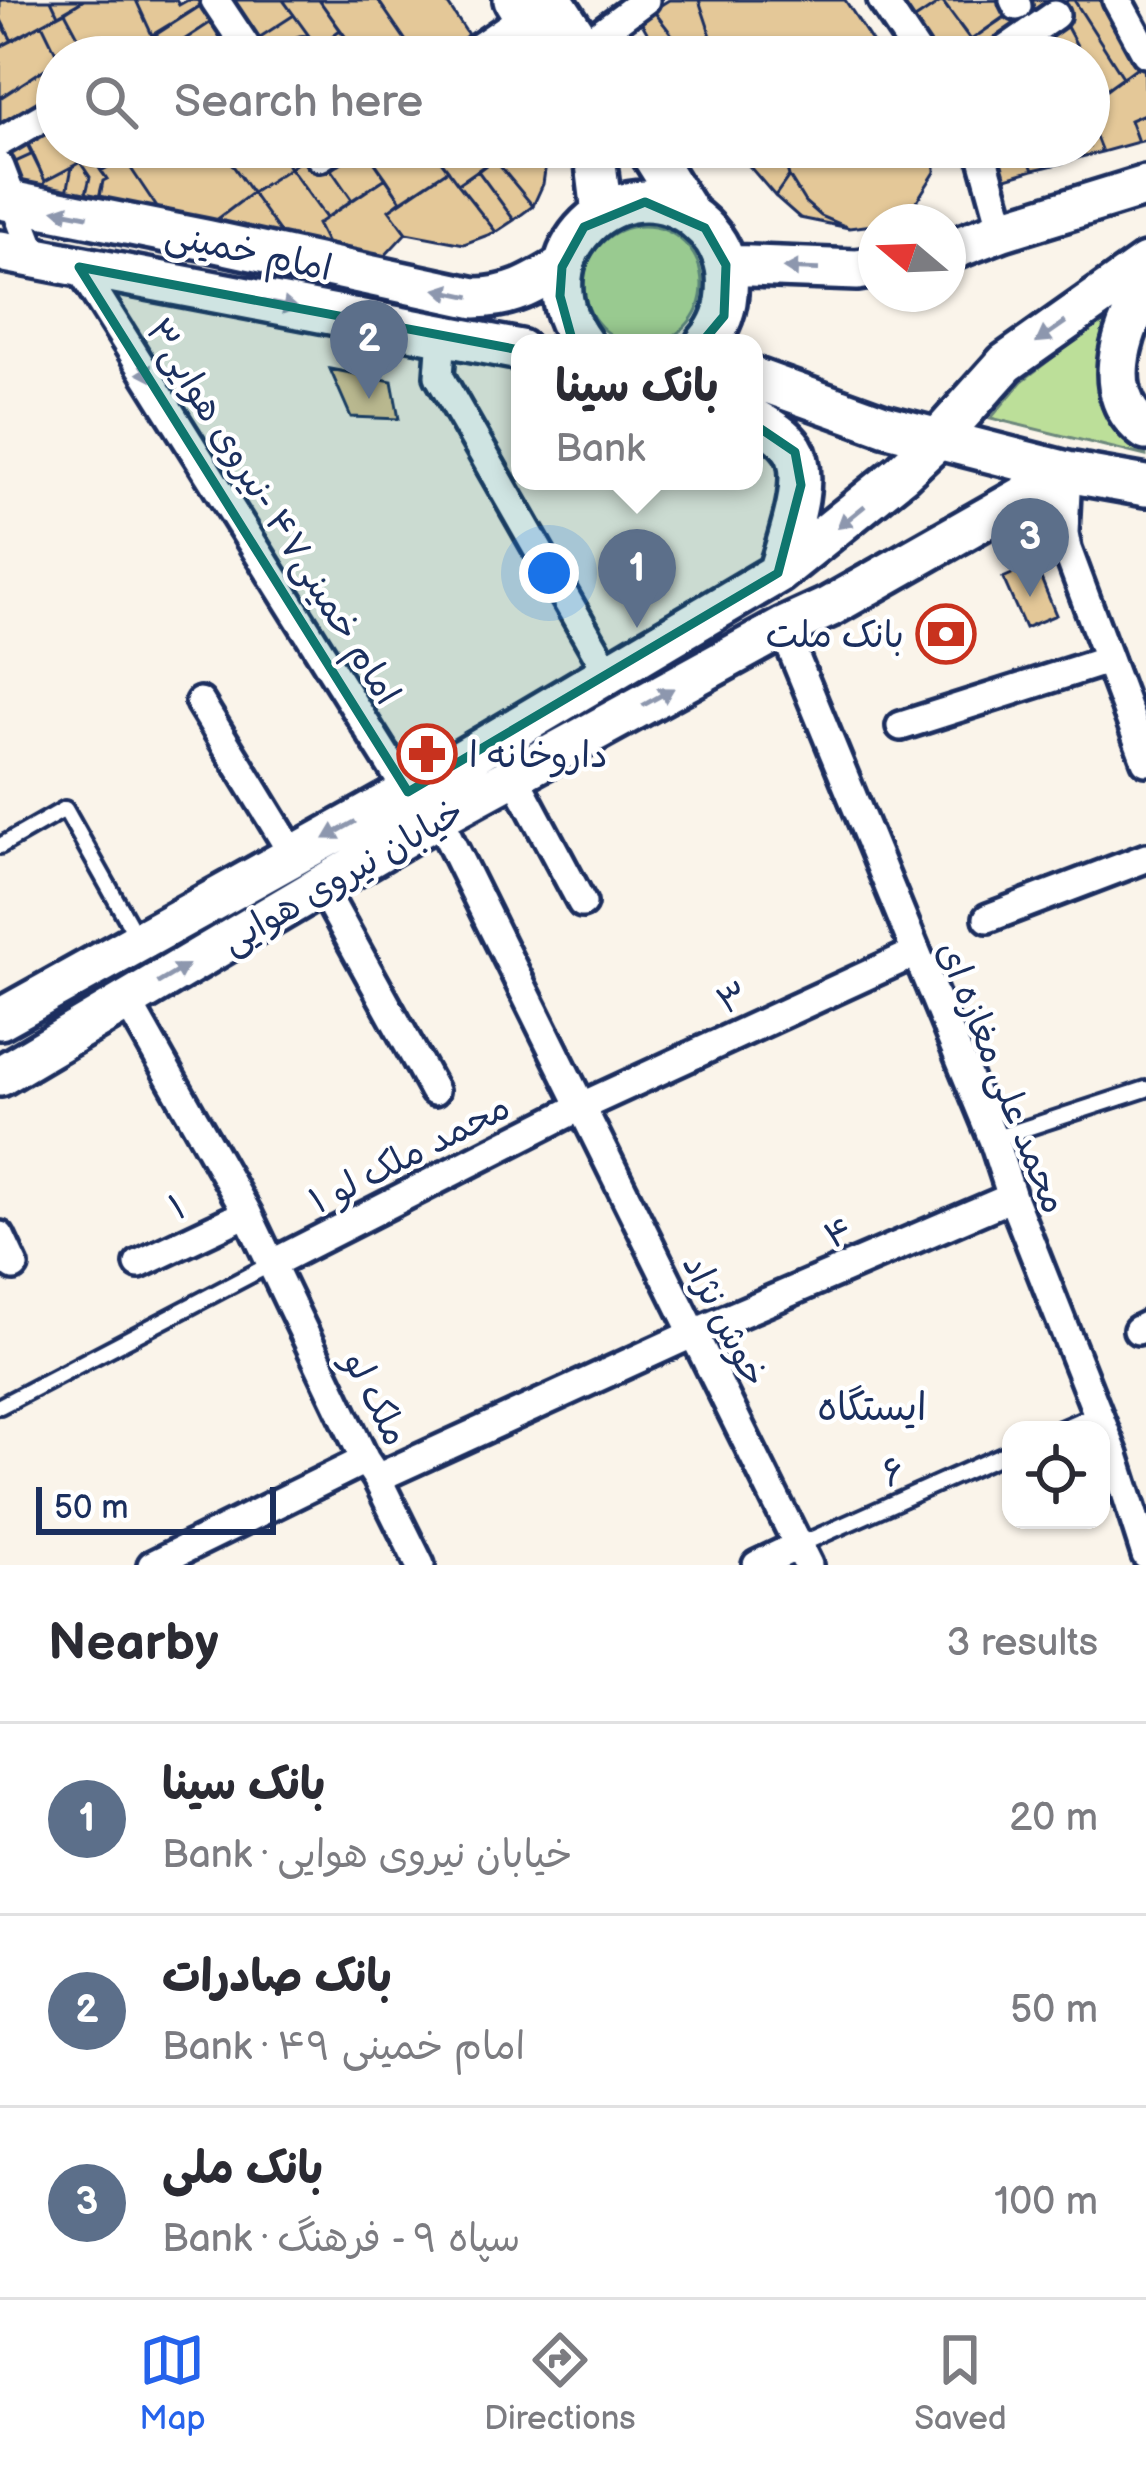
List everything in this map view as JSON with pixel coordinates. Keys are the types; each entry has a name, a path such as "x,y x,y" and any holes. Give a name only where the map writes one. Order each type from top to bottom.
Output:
{"main road":[{"path":"531,5 559,36"},
{"path":"597,168 602,213"},
{"path":"659,168 689,214 718,245 726,265 724,316 712,334"},
{"path":"966,244 1146,186"},
{"name":"امام خمینی","path":"4,189 206,240 475,298 500,298 525,290 562,267"},
{"path":"575,334 560,296 562,267 584,227 602,213 645,202 689,214"},
{"name":"امام خمینی","path":"18,255 511,348"},
{"name":"خیابان نیروی هوایی","path":"0,1076 321,886 423,805 609,674 778,573 855,514 938,439 1006,363 1146,264"},
{"path":"726,265 858,271"},
{"path":"1146,291 1128,324 1117,378 1126,409 1146,430"},
{"path":"763,381 884,425 1067,472 1146,486"},
{"path":"763,424 796,452 801,485 778,573"},
{"name":"خیابان نیروی هوایی","path":"0,1019 294,856 423,805 514,776 829,607 1067,472"}],"street":[{"path":"215,0 239,36"},
{"path":"597,36 645,0"},
{"path":"882,0 906,36"},
{"path":"1117,0 1146,53"},
{"path":"492,36 531,5"},
{"path":"1025,36 1055,15"},
{"path":"0,142 36,121"},
{"path":"986,168 1004,230"},
{"path":"4,189 18,255"},
{"name":"امام خمینی۴۷ -نیروی هوایی۳","path":"80,267 423,805 580,1107"},
{"path":"442,335 440,376 609,674"},
{"path":"1067,472 1067,549 1146,761"},
{"name":"محمد علی مغازه ای","path":"783,628 993,1139 1114,1455 1146,1555"},
{"path":"901,726 1108,660"},
{"path":"200,702 294,856"},
{"path":"514,776 582,904"},
{"path":"988,918 1146,858"},
{"path":"321,886 434,1091"},
{"name":"۳","path":"580,1107 915,953"},
{"name":"ملک لو","path":"127,1001 247,1213 420,1565"},
{"name":"۱ محمد ملک لو","path":"271,1264 580,1107"},
{"name":"خوش نژاد","path":"580,1107 803,1555"},
{"name":"۴","path":"152,1565 1012,1197"},
{"name":"۱","path":"139,1264 247,1213"},
{"path":"0,1236 14,1266"},
{"path":"757,1565 803,1555"}],"lane":[{"path":"0,846 64,809 138,940"},
{"path":"993,1139 1146,1089"},
{"path":"0,1406 271,1264"},
{"path":"1079,1421 1097,1413"},
{"name":"۶","path":"803,1555 1002,1456"}],"highlighted area":[{"path":"645,202 705,228 726,265 724,316 677,372 795,452 801,485 778,573 408,792 79,267 442,335 578,361 560,296 562,267 584,227"}],"green space":[{"path":"631,227 655,227 676,236 692,252 701,273 698,308 676,334 610,334 594,318 585,297 585,273 594,252 610,236"},
{"path":"1108,315 1101,350 1130,438 1146,456 991,418 1022,381"}],"building":[{"path":"0,0 51,0 58,15 12,41 0,18"},
{"path":"51,0 84,0 58,15"},
{"path":"84,0 136,0 152,35 78,36 65,12"},
{"path":"136,0 176,0 179,5 188,0 208,1 152,35"},
{"path":"228,0 283,0 294,15 262,36 251,36"},
{"path":"283,0 319,0 340,30 332,36 309,36"},
{"path":"319,0 378,0 403,36 345,36"},
{"path":"378,0 445,0 467,33 467,36 403,36"},
{"path":"669,0 699,0 711,36 673,36 653,10"},
{"path":"699,0 845,0 868,36 711,36"},
{"path":"889,0 942,1 906,25"},
{"path":"1009,0 1015,9 977,36 968,36 942,1"},
{"path":"1018,0 1056,0 1060,6 1034,24"},
{"path":"1074,0 1097,36 1072,36 1057,8"},
{"path":"1074,0 1102,0 1141,66 1123,77 1110,57 1110,36 1097,36"},
{"path":"208,1 219,17 190,36 154,36"},
{"path":"942,1 968,36 913,36 906,25"},
{"path":"1021,6 1034,24 1015,36 977,36"},
{"path":"653,10 673,36 649,36 640,20"},
{"path":"65,12 78,36 48,36 42,24"},
{"path":"294,15 309,36 262,36"},
{"path":"1061,16 1072,36 1033,36"},
{"path":"219,17 230,36 190,36"},
{"path":"0,21 12,41 0,47"},
{"path":"42,24 48,36 36,36 36,75 0,98 0,47"},
{"path":"1110,57 1123,77 1110,86"},
{"path":"1144,62 1146,113 1130,120 1138,142 1110,150 1110,87"},
{"path":"36,75 36,111 0,127 0,98"},
{"path":"1145,114 1146,140 1138,142 1130,120"},
{"path":"36,128 36,163 23,136"},
{"path":"26,140 33,154 11,164 3,151"},
{"path":"33,154 45,181 42,192 22,186 11,164"},
{"path":"39,168 69,168 45,181"},
{"path":"72,168 84,168 90,177 84,202 66,198"},
{"path":"72,168 66,198 42,192 45,181"},
{"path":"84,168 100,168 107,179 97,205 84,202 90,177"},
{"path":"131,168 235,168 252,193 215,221 158,209"},
{"path":"131,168 158,209 99,202 107,179 101,171"},
{"path":"235,168 290,168 252,193"},
{"path":"290,168 330,168 352,200 326,218"},
{"path":"290,168 326,218 317,224 328,246 325,251 287,242 252,193"},
{"path":"330,168 379,168 386,178 352,200"},
{"path":"378,168 448,170 401,201"},
{"path":"446,168 481,168 458,184"},
{"path":"501,168 544,168 533,206"},
{"path":"501,168 533,206 514,220 478,171"},
{"path":"751,168 787,168 789,176 775,196"},
{"path":"787,168 935,168 915,204 858,204 858,227 849,228 821,216 805,202"},
{"path":"999,168 1033,170 1003,179"},
{"path":"448,170 496,232 464,244 406,233 389,210"},
{"path":"478,171 514,220 496,232 458,184"},
{"path":"789,176 805,202 821,216 849,228 800,218 775,196"},
{"path":"386,178 401,201 389,210 406,233 381,260 378,255 328,246 317,224"},
{"path":"252,193 287,242 218,227 215,221"},
{"path":"330,369 392,381 399,419 351,417"},
{"path":"1021,570 1040,576 1056,615 1025,628 1003,578"}],"place":[{"name":"بانک صادرات","path":"369,399"},
{"name":"بانک ملی","path":"1030,597"},
{"name":"بانک سینا","path":"637,628"},
{"name":"بانک ملت","path":"946,634"},
{"name":"داروخانه ا","path":"427,754"}],"district":[{"name":"ایستگاه","path":"872,1406"}]}
